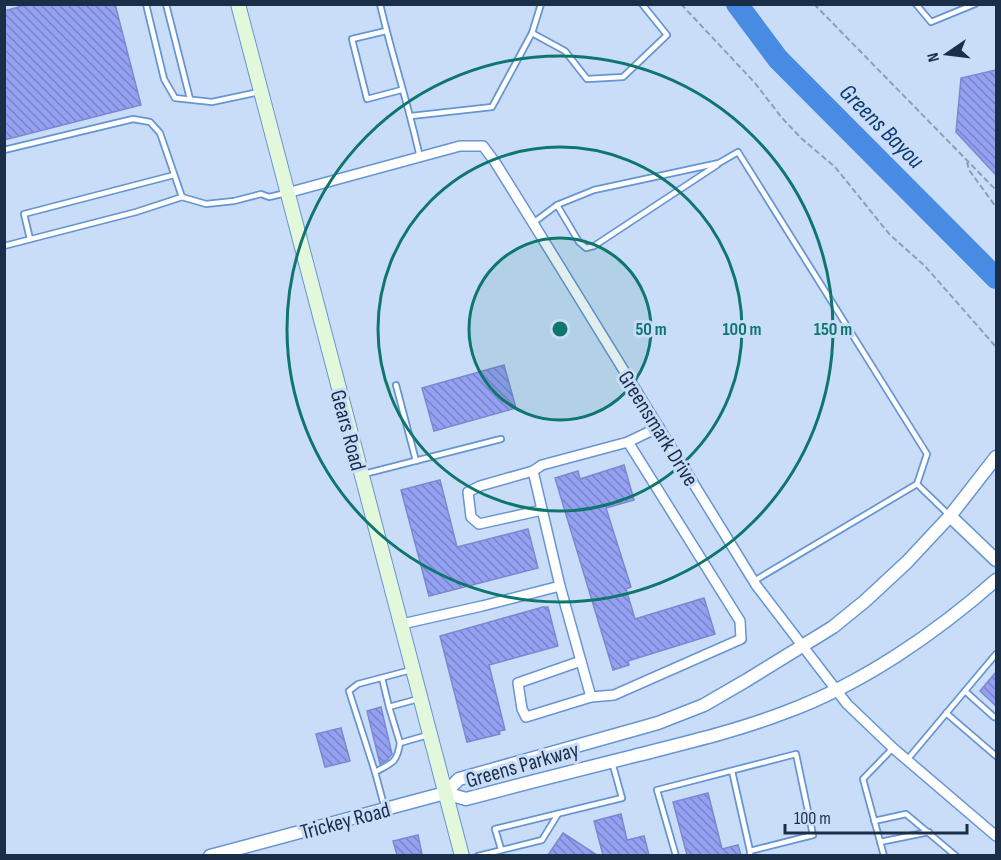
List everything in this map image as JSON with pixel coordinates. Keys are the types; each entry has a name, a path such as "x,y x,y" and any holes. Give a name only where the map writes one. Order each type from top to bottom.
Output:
{"main road":[{"name":"Gears Road","path":"238,4 462,855"}],"street":[{"name":"Greensmark Drive","path":"287,193 460,146 483,146 754,581 847,704 893,748 996,836"},
{"path":"542,510 478,524 471,517 468,492 480,486 533,471 542,465 628,442 659,427"},
{"path":"581,661 518,683 522,709 526,717 591,697 614,695 741,639 740,621 628,442"},
{"name":"Greens Parkway","path":"996,457 950,516 907,562 866,602 803,646 704,705 607,739 459,779 446,793 466,799 715,736 787,712 836,690 913,645 958,614 996,580"},
{"path":"533,471 560,586 591,697"},
{"path":"950,516 996,560"},
{"path":"402,624 560,586"},
{"path":"607,739 612,762"},
{"name":"Trickey Road","path":"210,855 446,793"}],"lane":[{"path":"146,4 164,78 175,98 212,102 261,92"},
{"path":"166,4 190,99"},
{"path":"380,4 401,90 411,116 420,158"},
{"path":"411,116 492,107 532,33 542,4"},
{"path":"532,33 565,51 587,79 623,77 667,35 642,4"},
{"path":"916,4 931,22 975,4"},
{"path":"386,31 352,39 367,99 401,90"},
{"path":"4,150 133,119 150,122 160,133 182,197"},
{"path":"557,205 579,242 586,248 594,246 738,152 927,454 917,484 754,581"},
{"path":"533,223 557,205 594,190 719,163"},
{"path":"30,239 24,214 174,175"},
{"path":"4,246 136,212 182,197 206,204 234,201 261,194 269,197 287,193"},
{"path":"396,386 416,461"},
{"path":"361,475 501,439"},
{"path":"917,484 950,516"},
{"path":"907,760 996,654"},
{"path":"385,809 350,691 358,684 413,670"},
{"path":"375,772 393,762 398,756 400,743 382,678"},
{"path":"965,691 994,717"},
{"path":"389,707 421,698"},
{"path":"946,713 996,756"},
{"path":"400,743 430,734"},
{"path":"884,855 863,779 893,748"},
{"path":"676,855 657,790 796,754 813,835 750,853 732,771"},
{"path":"501,849 495,829 622,798 612,762"},
{"path":"478,855 542,840 558,814"},
{"path":"874,821 906,814 954,855"},
{"path":"880,842 929,832"}],"path":[{"path":"681,4 754,83 782,118 835,167 890,235 925,266 996,347"},
{"path":"814,4 996,190"},
{"path":"966,159 969,170 996,207"}],"building":[{"path":"29,4 115,4 141,105 4,140 4,11"},
{"path":"996,70 996,175 956,132 961,78"},
{"path":"504,365 516,408 434,431 422,388"},
{"path":"624,465 634,500 606,508 631,587 626,589 635,619 704,598 715,634 628,661 629,665 613,670 555,478 578,471 580,479"},
{"path":"440,480 457,547 528,529 538,568 429,596 401,490"},
{"path":"548,607 558,646 489,665 505,730 499,731 500,734 467,742 440,636"},
{"path":"996,672 996,706 980,691"},
{"path":"381,707 392,754 380,764 367,711"},
{"path":"341,728 350,761 325,767 316,734"},
{"path":"708,793 722,849 738,845 741,855 687,855 673,802"},
{"path":"621,814 627,840 644,836 649,855 603,855 594,821"},
{"path":"563,833 597,855 548,855"},
{"path":"418,835 422,854 397,855 393,841"}],"waterway":[{"name":"Greens Bayou","path":"737,4 778,59 996,278"}]}
